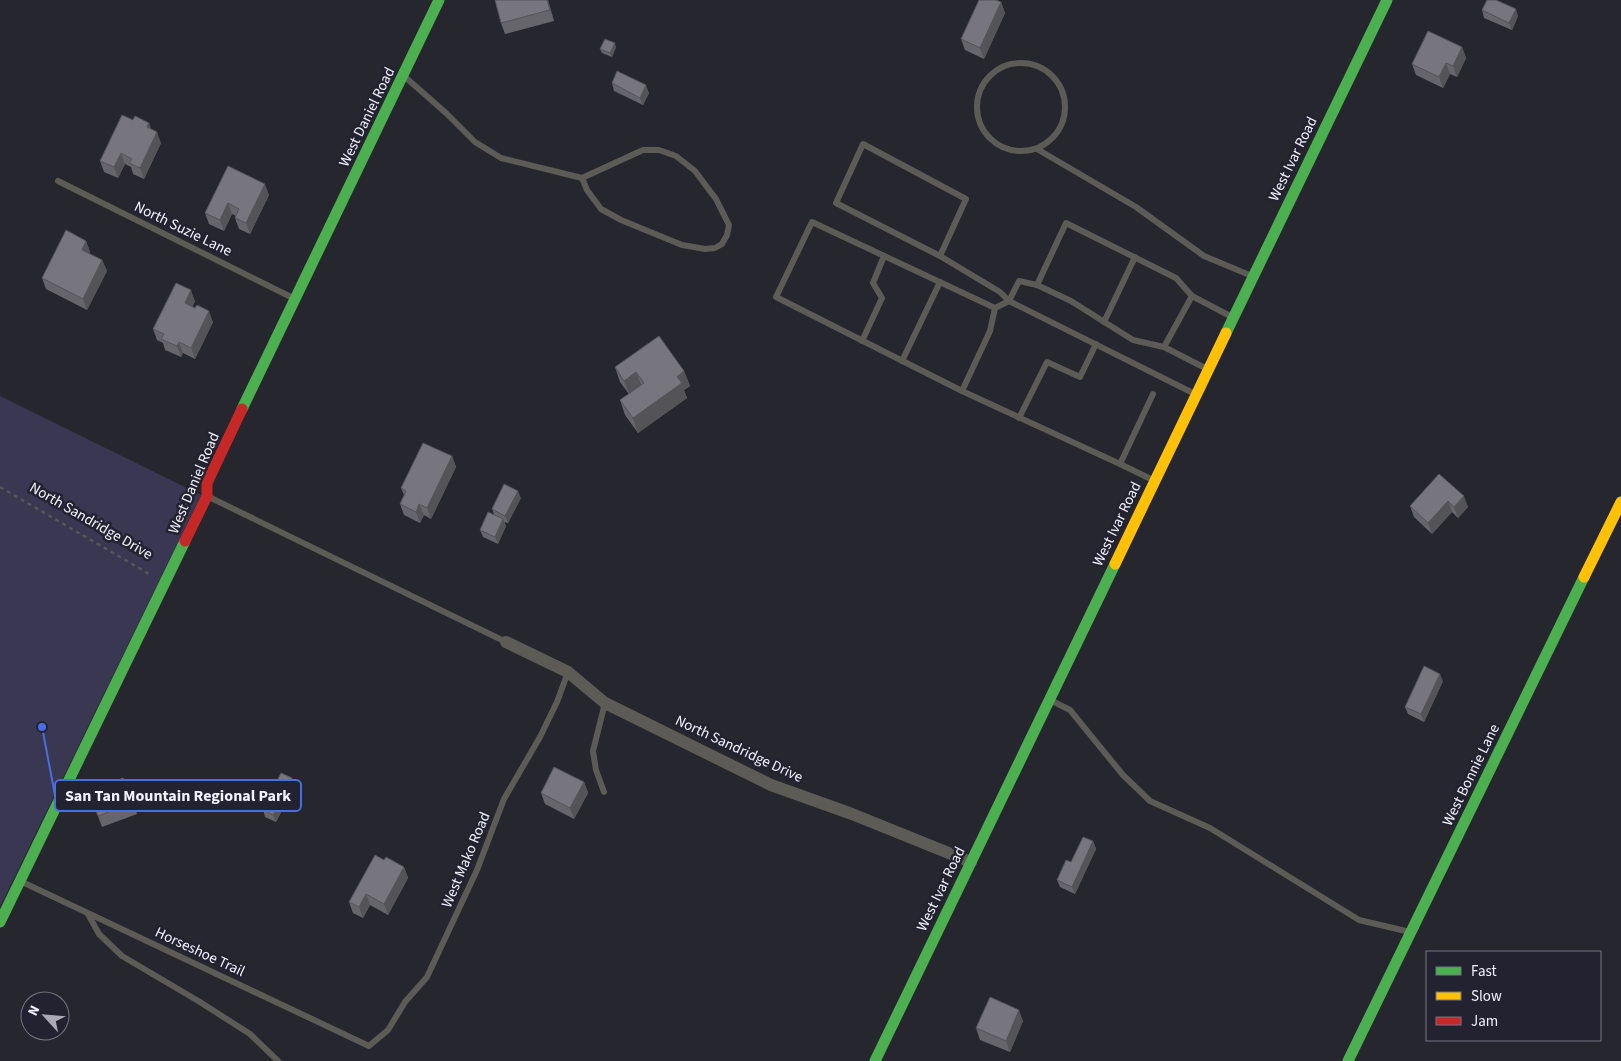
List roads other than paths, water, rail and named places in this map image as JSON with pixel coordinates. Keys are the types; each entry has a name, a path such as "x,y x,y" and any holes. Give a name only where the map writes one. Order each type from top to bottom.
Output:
{"street":[{"name":"West Daniel Road","path":"0,922 166,583 207,496 207,483 439,0"},
{"name":"West Ivar Road","path":"875,1061 1388,0"},
{"name":"West Bonnie Lane","path":"1348,1061 1621,502"},
{"name":"North Sandridge Drive","path":"506,642 568,672 605,703 772,785 852,814 971,862"}],"lane":[{"path":"1037,149 1054,136 1062,124 1065,109 1063,94 1057,80 1046,70 1032,64 1017,62 1002,66 991,74 982,86 978,99 977,113 981,126 990,138 1001,146 1014,150 1037,149 1136,207 1204,256 1254,276"},
{"path":"403,75 475,142 501,158 582,178 643,150 658,150 676,156 695,171 716,199 729,225 727,235 722,244 714,248 705,249 682,245 621,220 601,209 587,190 582,178"},
{"path":"940,256 966,199 862,144 836,203 940,256 1000,292 1009,301 1196,394"},
{"name":"North Suzie Lane","path":"58,181 296,299"},
{"path":"995,308 812,222 776,296 962,391 1155,481"},
{"path":"1037,285 1066,223 1176,278 1192,296 1234,318"},
{"path":"862,340 882,298 872,283 884,256"},
{"path":"1104,322 1134,257"},
{"path":"995,308 1009,301 1019,281 1037,285 1072,301 1133,340 1164,348 1208,370"},
{"path":"902,361 940,282"},
{"path":"1164,348 1192,296"},
{"path":"962,391 990,330 995,308"},
{"path":"1019,418 1046,362 1080,377 1096,344"},
{"path":"1120,464 1153,394"},
{"path":"207,496 506,642"},
{"name":"West Mako Road","path":"369,1046 388,1030 405,1002 426,977 477,870 504,799 540,737 557,702 568,672"},
{"path":"1049,699 1070,710 1122,775 1150,801 1210,828 1359,920 1411,932"},
{"path":"604,792 596,770 593,751 605,703"},
{"name":"Horseshoe Trail","path":"20,881 369,1046"},
{"path":"88,914 99,934 122,956 250,1034 278,1061"}],"place":[{"name":"San Tan Mountain Regional Park","path":"42,727"}]}
